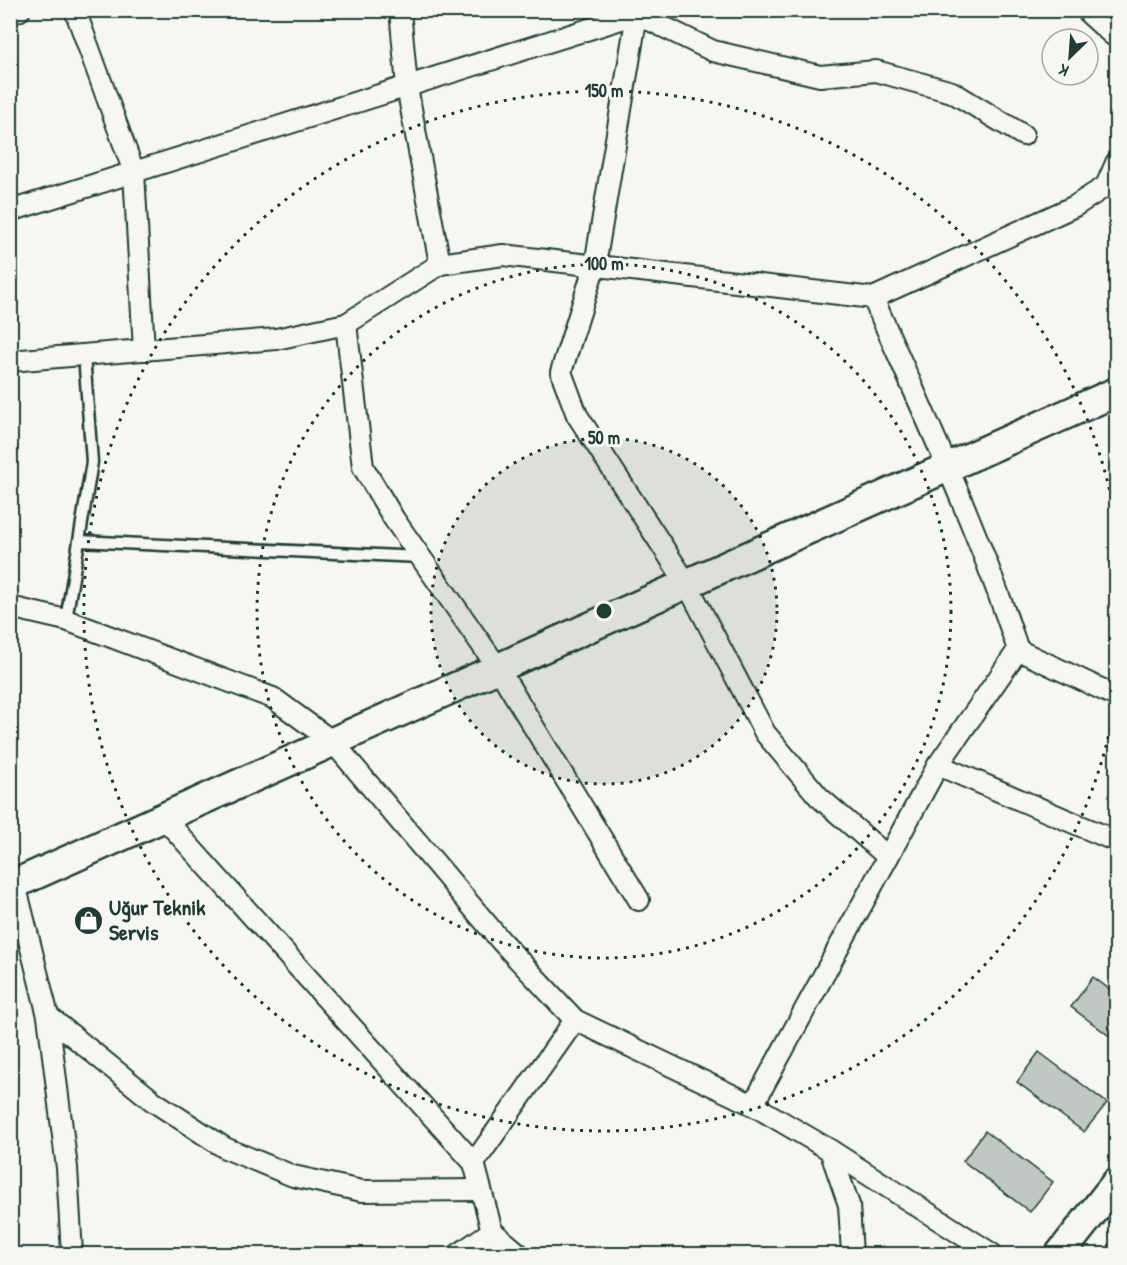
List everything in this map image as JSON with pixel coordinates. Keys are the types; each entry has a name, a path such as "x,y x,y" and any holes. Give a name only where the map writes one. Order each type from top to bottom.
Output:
{"main road":[{"path":"1094,10 1116,30"}],"street":[{"path":"10,14 20,10"},
{"path":"75,10 134,172 144,350"},
{"path":"400,10 407,87 440,264"},
{"path":"10,211 639,12 713,51 820,76 876,71 952,92 1023,135"},
{"path":"639,12 595,265 561,372 577,415 687,584 765,734 819,797 888,857"},
{"path":"10,361 276,339 346,324 440,264 503,255 873,298 1075,206 1106,186 1116,164"},
{"path":"873,298 948,468 1001,599 1018,650 1116,696"},
{"path":"346,324 363,467 394,519 498,668 639,900"},
{"path":"72,1254 67,1168 48,1016 13,885 1116,393"},
{"path":"10,607 66,620 273,698 333,742 501,941 575,1020 753,1105 830,1149 992,1254"},
{"path":"753,1105 938,765 1018,650"},
{"path":"938,765 1116,841"},
{"path":"164,818 474,1163 492,1230 519,1254"},
{"path":"48,1016 153,1101 225,1148 293,1176 362,1191 480,1190"},
{"path":"474,1163 575,1020"},
{"path":"830,1149 849,1205 852,1254"},
{"path":"1060,1254 1116,1183"},
{"path":"459,1254 492,1230"}],"lane":[{"path":"66,620 92,462 84,355"},
{"path":"79,541 420,557"}],"building":[{"path":"1093,977 1116,994 1116,1041 1071,1007"},
{"path":"1039,1052 1107,1103 1084,1132 1017,1082"},
{"path":"985,1131 1053,1182 1030,1212 963,1161"}],"place":[{"name":"Uğur Teknik Servis","path":"88,920"}]}
